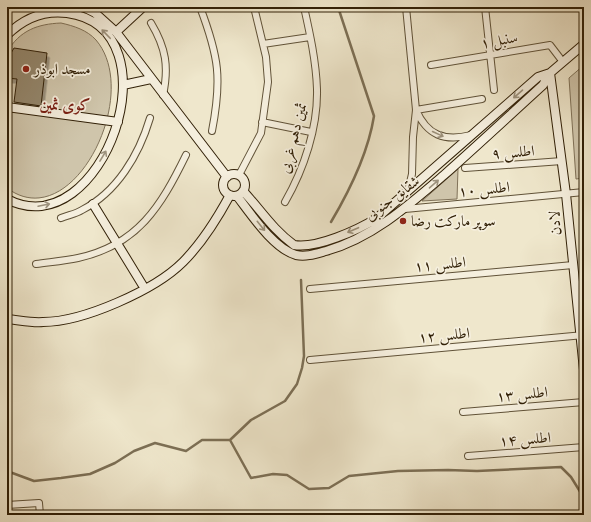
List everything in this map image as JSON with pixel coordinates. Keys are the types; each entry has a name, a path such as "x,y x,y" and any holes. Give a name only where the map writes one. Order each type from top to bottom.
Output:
{"street":[{"path":"83,7 95,13 116,32 227,177"},
{"path":"116,32 143,7"},
{"path":"200,7 211,35 218,70 218,96 212,131"},
{"path":"239,175 260,133 268,82 263,44 254,7"},
{"name":"ثمین دهم غربی","path":"285,202 302,168 315,117 317,89 310,37 304,7"},
{"path":"406,7 416,110 412,137 412,174 408,191"},
{"path":"485,7 494,90"},
{"path":"7,35 14,28 28,19 43,14 59,12 79,16 96,25 111,39 122,63 123,84 122,103 118,122 109,146 92,172 62,200 41,207 18,205 7,199"},
{"path":"151,23 162,44 166,59 167,77 163,95"},
{"path":"263,44 310,37"},
{"name":"شقایق جنوبی","path":"237,194 266,232 285,251 305,256 342,246 371,232 405,209 464,157 543,84 550,74 584,44"},
{"name":"سنبل ۱","path":"430,65 550,45 563,62"},
{"name":"شقایق جنوبی","path":"237,194 282,236 294,245 299,246 319,242 367,224 408,191 538,77 550,74"},
{"name":"لادن","path":"550,74 566,194 582,335 584,370"},
{"path":"123,84 151,79"},
{"path":"416,110 482,99"},
{"path":"7,107 118,122"},
{"path":"416,110 421,121 428,129 439,136 450,138 471,135"},
{"path":"61,218 81,211 106,194 127,168 143,138 150,118"},
{"path":"262,122 311,132"},
{"path":"36,264 78,258 104,250 131,235 151,215 170,189 186,155"},
{"name":"اطلس ۹","path":"465,168 562,161"},
{"path":"7,319 44,322 82,315 118,302 145,289 165,276 195,249 237,194 245,182 239,175 233,174 227,177 224,182 224,187 237,194"},
{"path":"566,194 584,192"},
{"name":"اطلس ۱۰","path":"405,209 566,194"},
{"path":"92,204 145,289"},
{"name":"اطلس ۱۱","path":"310,289 573,265"},
{"name":"اطلس ۱۲","path":"310,360 582,335"},
{"name":"اطلس ۱۳","path":"463,412 584,402"},
{"name":"اطلس ۱۴","path":"468,456 584,448"},
{"path":"7,505 39,503 40,515"}],"shaded area":[{"path":"61,23 80,29 96,40 108,64 111,93 106,124 94,153 76,177 55,193 31,198 7,188 7,52 12,44 24,33 37,27"},
{"path":"584,65 584,178 576,179 569,78"},
{"path":"458,169 457,199 422,201"}],"building":[{"name":"مسجد ابوذر","path":"14,48 47,53 41,106 14,102 17,79 7,78 7,60"}],"waterway":[{"path":"331,222 345,197 363,158 374,116 338,7"},
{"path":"230,440 251,420 285,401 297,384 304,356 301,280"},
{"path":"7,471 34,481 90,474 115,463 134,451 155,443 186,451 202,440 230,440 251,478 273,474 287,475 309,489 329,488 349,476 398,471 477,471 561,467 571,477 584,498"}],"place":[{"name":"مسجد ابوذر","path":"26,69"},
{"name":"سوپر مارکت رضا","path":"403,221"}],"district":[{"name":"کوی ثمین","path":"65,104"}]}
